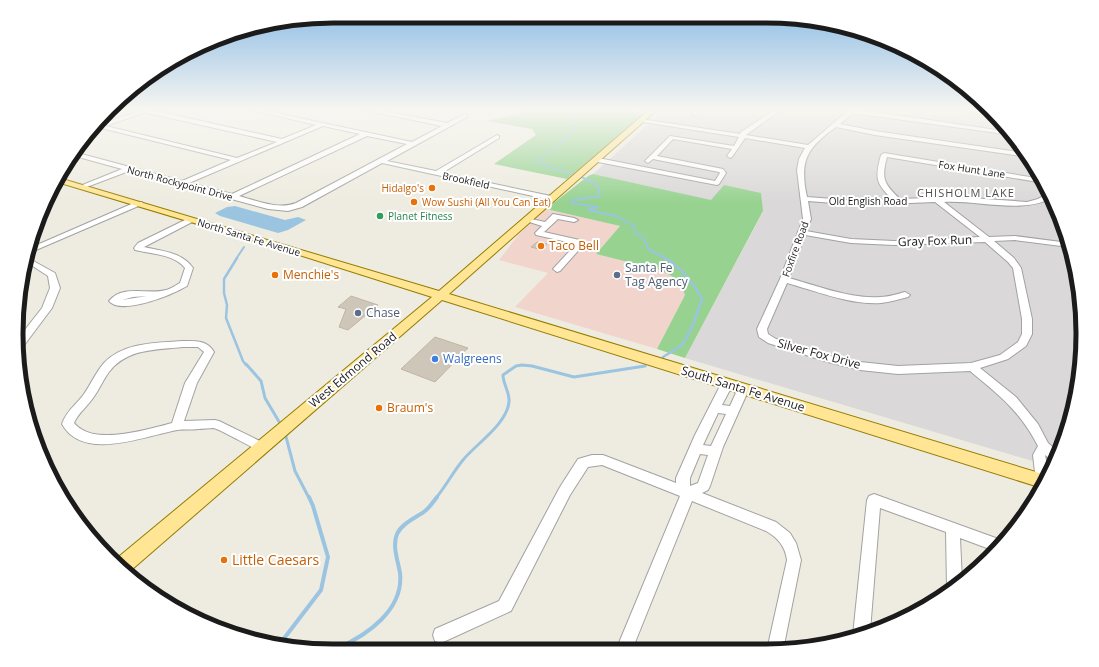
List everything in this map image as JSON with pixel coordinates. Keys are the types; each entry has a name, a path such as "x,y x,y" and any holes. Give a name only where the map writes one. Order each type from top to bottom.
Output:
{"main road":[{"name":"West Edmond Road","path":"125,563 621,140"},
{"name":"North Santa Fe Avenue","path":"63,181 440,296"},
{"name":"South Santa Fe Avenue","path":"440,296 1039,480"}],"street":[{"path":"156,140 237,160"},
{"path":"232,197 353,140"},
{"path":"395,140 414,144"},
{"path":"380,162 421,140"},
{"path":"437,173 492,140"},
{"path":"641,168 669,140"},
{"path":"690,140 736,148"},
{"path":"730,156 740,140"},
{"path":"774,140 810,146"},
{"name":"Foxfire Road","path":"763,335 762,329 784,279 807,219 800,172 801,166 810,146 815,140"},
{"path":"924,140 1019,154"},
{"path":"183,183 282,141"},
{"name":"Fox Hunt Lane","path":"898,201 880,183 879,178 884,155 1035,180"},
{"name":"North Rockypoint Drive","path":"79,156 278,209 288,209 299,205 380,162"},
{"path":"598,160 717,183 723,173 721,170 652,157"},
{"name":"Brookfield","path":"380,162 552,198"},
{"path":"86,188 132,170"},
{"name":"Old English Road","path":"805,199 859,203 956,200 1027,204 1040,201 1045,198"},
{"name":"Silver Fox Drive","path":"763,335 772,341 785,346 832,360 860,366 898,370 972,367 1004,357 1022,344 1027,334 1028,320 1017,268 1011,260 987,239 937,200"},
{"path":"37,242 135,203"},
{"path":"35,249 135,203"},
{"path":"557,269 581,243 538,233 556,216 574,220"},
{"path":"527,220 547,225"},
{"path":"169,292 128,295 117,298 114,301 117,303 142,301 169,292 184,284 189,268 187,264 155,251 143,249 195,221"},
{"name":"Gray Fox Run","path":"801,232 851,241 894,243 987,239 1030,239 1063,244"},
{"path":"23,339 47,308 55,288 52,275 32,262"},
{"path":"784,279 872,300 886,300 906,295"},
{"path":"176,426 191,383 209,352 206,347 199,344 168,346 127,352 108,365 87,398 70,416 68,424 72,430 90,439 104,439 135,435 176,426 215,424 262,447"},
{"path":"972,367 1012,400 1034,427 1044,446 1051,453"},
{"path":"688,494 683,486 683,478 727,384"},
{"path":"626,644 688,494 703,486 715,452 743,389"},
{"path":"714,409 734,410"},
{"path":"1042,474 1039,455 1044,446"},
{"path":"696,448 715,452"},
{"path":"441,635 505,606 565,491 583,463 592,460 603,460 780,532 793,549 794,560 776,643"},
{"path":"862,629 874,500 994,544"},
{"path":"953,529 955,580"}],"shaded area":[{"path":"631,140 1009,140 1024,161 1044,196 1060,234 1070,273 1073,293 1076,334 1070,394 1060,433 1046,465 685,358 763,212 593,174"},
{"path":"546,209 620,226 596,254 660,270 679,280 685,295 657,349 515,307 548,273 499,260 519,234"}],"green space":[{"path":"529,140 613,140 567,179 494,164"},
{"path":"593,174 711,200 724,185 761,193 763,211 685,358 657,349 685,295 679,280 660,270 596,254 620,226 546,209 588,176"}],"water":[{"path":"235,206 285,220 298,217 306,220 288,230 278,233 220,216 215,213 227,207"}],"building":[{"path":"537,242 547,244 542,250 531,247"},
{"name":"Chase","path":"351,296 378,305 348,330 339,327 346,309 338,307"},
{"name":"Walgreens","path":"435,337 468,348 435,382 401,369"}],"waterway":[{"path":"564,140 536,161 552,168 578,175"},
{"path":"578,175 592,182 599,188 599,196 573,200 571,203 598,207 588,210 616,216 634,226 634,232 644,238 648,249 667,259"},
{"path":"236,259 244,247"},
{"path":"237,258 224,279 224,293 227,305 226,318 246,365"},
{"path":"663,357 682,345 693,325 702,299 686,276 667,259"},
{"path":"246,364 261,381 265,398 281,425"},
{"path":"436,498 463,460 503,418 509,402 503,375 516,366 532,366 574,377 645,366"},
{"path":"285,433 295,471 309,498"},
{"path":"283,640 321,590 328,557 309,497"},
{"path":"347,644 371,628 390,610 400,586 400,573 395,548 397,534 402,527 427,509 437,497"}],"place":[{"name":"Hidalgo's","path":"432,188"},
{"name":"Wow Sushi (All You Can Eat)","path":"414,202"},
{"name":"Planet Fitness","path":"380,216"},
{"name":"Taco Bell","path":"541,246"},
{"name":"Menchie's","path":"275,275"},
{"name":"Santa Fe Tag Agency","path":"617,275"},
{"name":"Chase","path":"358,313"},
{"name":"Walgreens","path":"435,359"},
{"name":"Braum's","path":"379,408"},
{"name":"Little Caesars","path":"224,560"}],"district":[{"name":"CHISHOLM LAKE","path":"966,193"}]}
